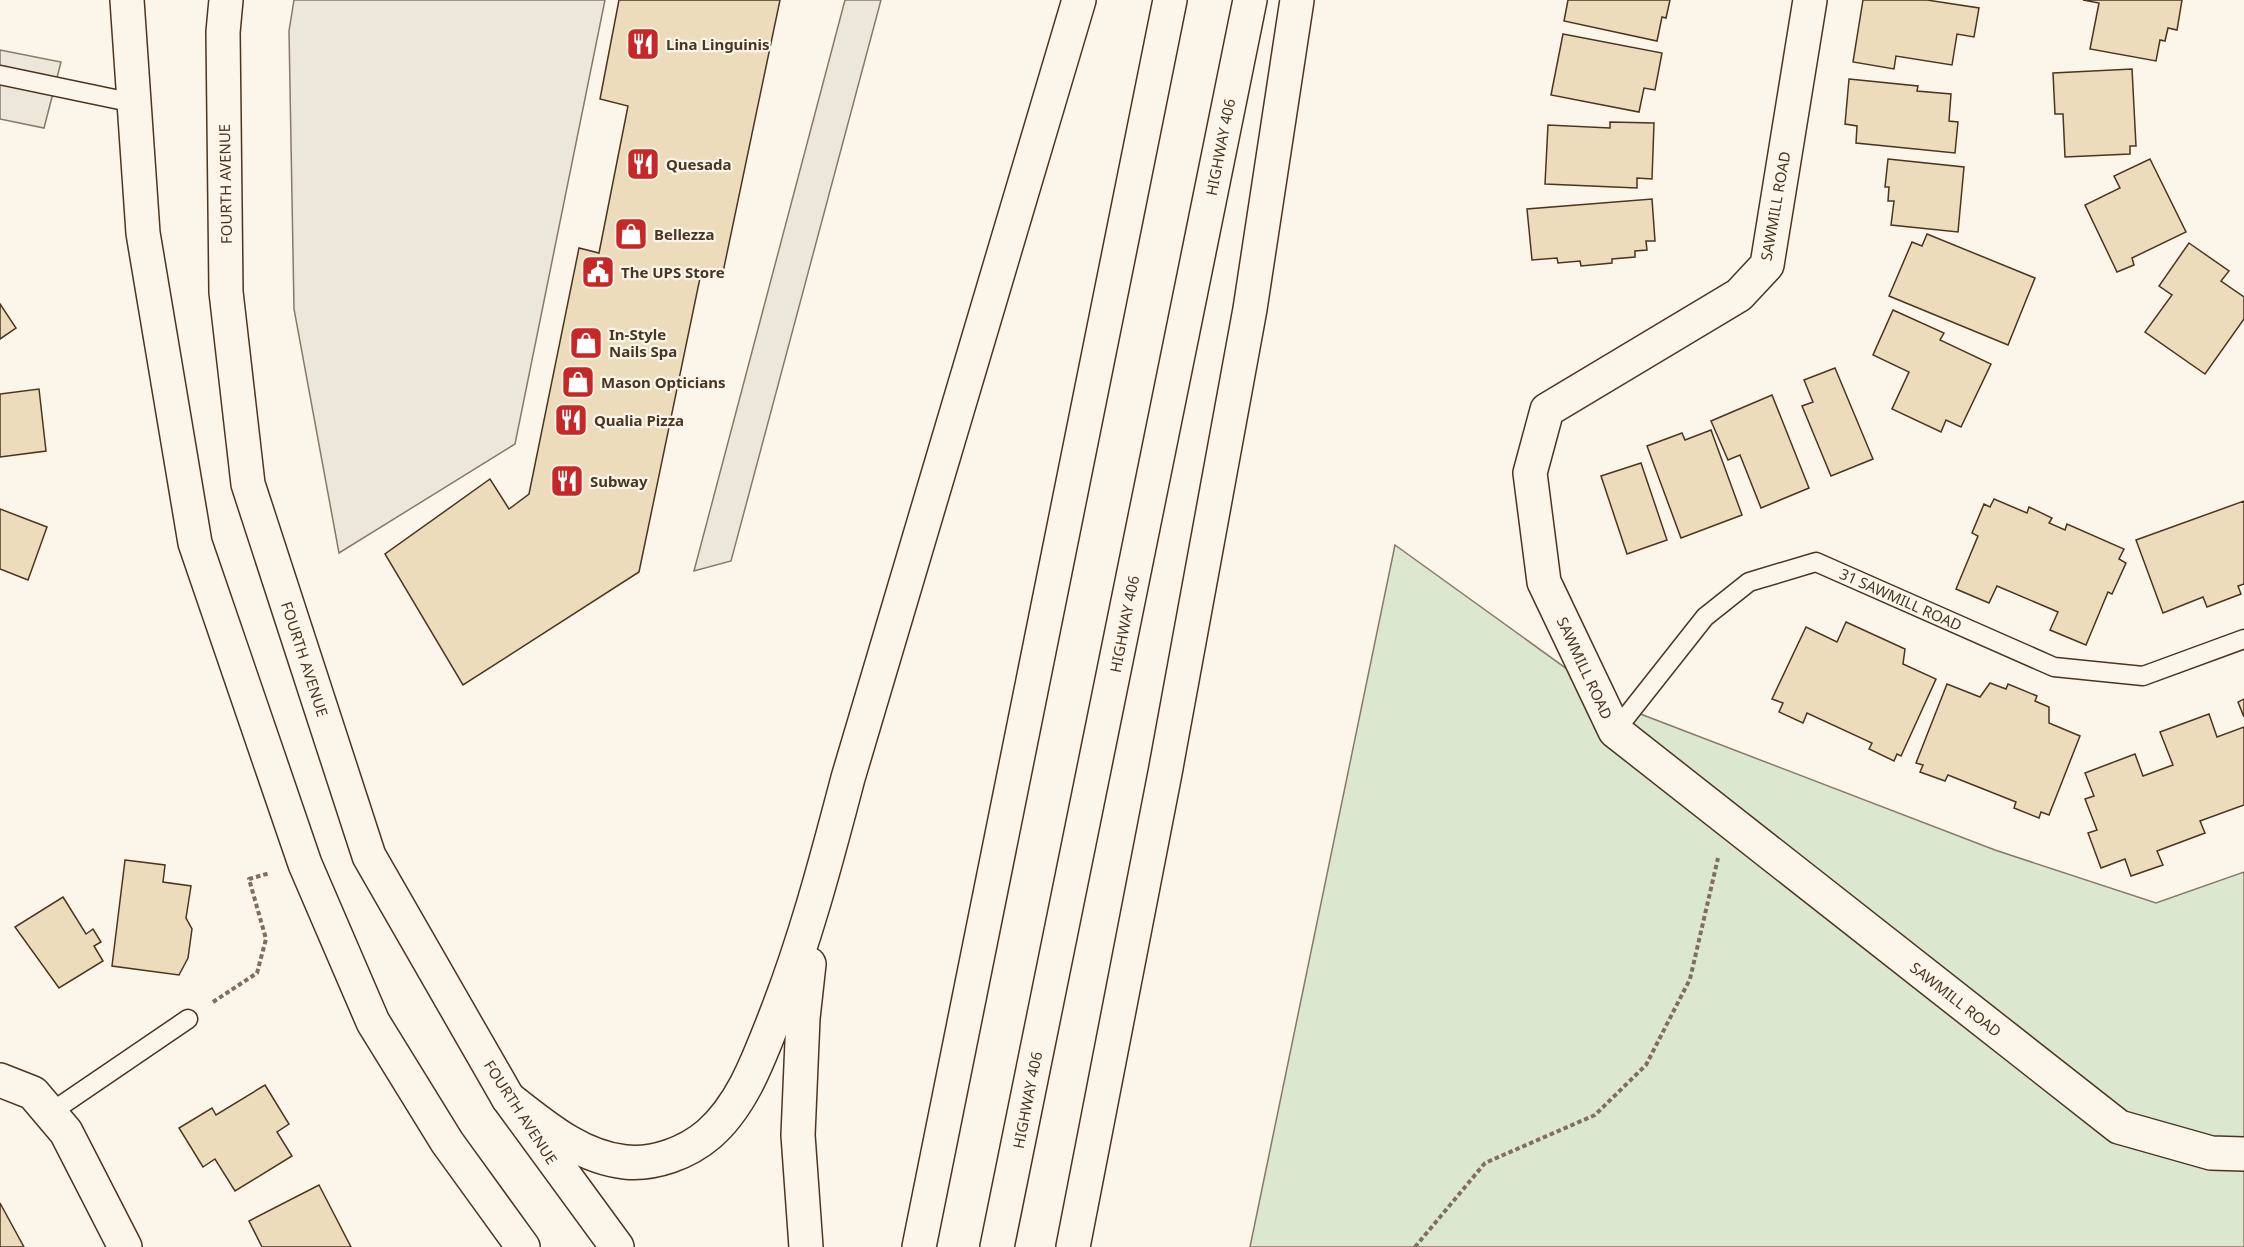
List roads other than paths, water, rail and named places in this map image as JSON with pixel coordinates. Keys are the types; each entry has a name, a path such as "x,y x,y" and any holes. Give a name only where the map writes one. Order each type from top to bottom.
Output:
{"main road":[{"path":"127,0 143,233 195,543 305,864 373,1022 447,1142 523,1247"},
{"name":"FOURTH AVENUE","path":"226,0 223,32 226,292 248,484 369,856 508,1098 617,1247"},
{"path":"508,1098 566,1143 608,1158 624,1162 645,1163 691,1148 710,1133 728,1113 742,1091 760,1055 784,996 816,899 852,767 1079,0"},
{"path":"919,1247 1170,0"},
{"name":"HIGHWAY 406","path":"998,1247 1250,0"},
{"path":"1074,1247 1165,773 1248,321 1298,0"},
{"name":"SAWMILL ROAD","path":"1810,0 1767,265 1739,295 1548,410 1530,473 1544,582 1615,731 2119,1127 2211,1153 2244,1154"},
{"path":"806,1247 798,1135 803,1018 816,899"},
{"path":"0,1080 33,1093 66,1132 125,1247"}],"lane":[{"path":"0,75 134,104"},
{"name":"31 SAWMILL ROAD","path":"1615,731 1706,617 1749,582 1816,562 2054,667 2143,676 2244,639"},
{"path":"50,1113 188,1019"}],"place":[{"name":"Lina Linguinis","path":"643,44"},
{"name":"Quesada","path":"643,164"},
{"name":"Bellezza","path":"631,234"},
{"name":"The UPS Store","path":"598,272"},
{"name":"In-Style Nails Spa","path":"586,343"},
{"name":"Mason Opticians","path":"578,382"},
{"name":"Qualia Pizza","path":"571,420"},
{"name":"Subway","path":"567,481"}]}
